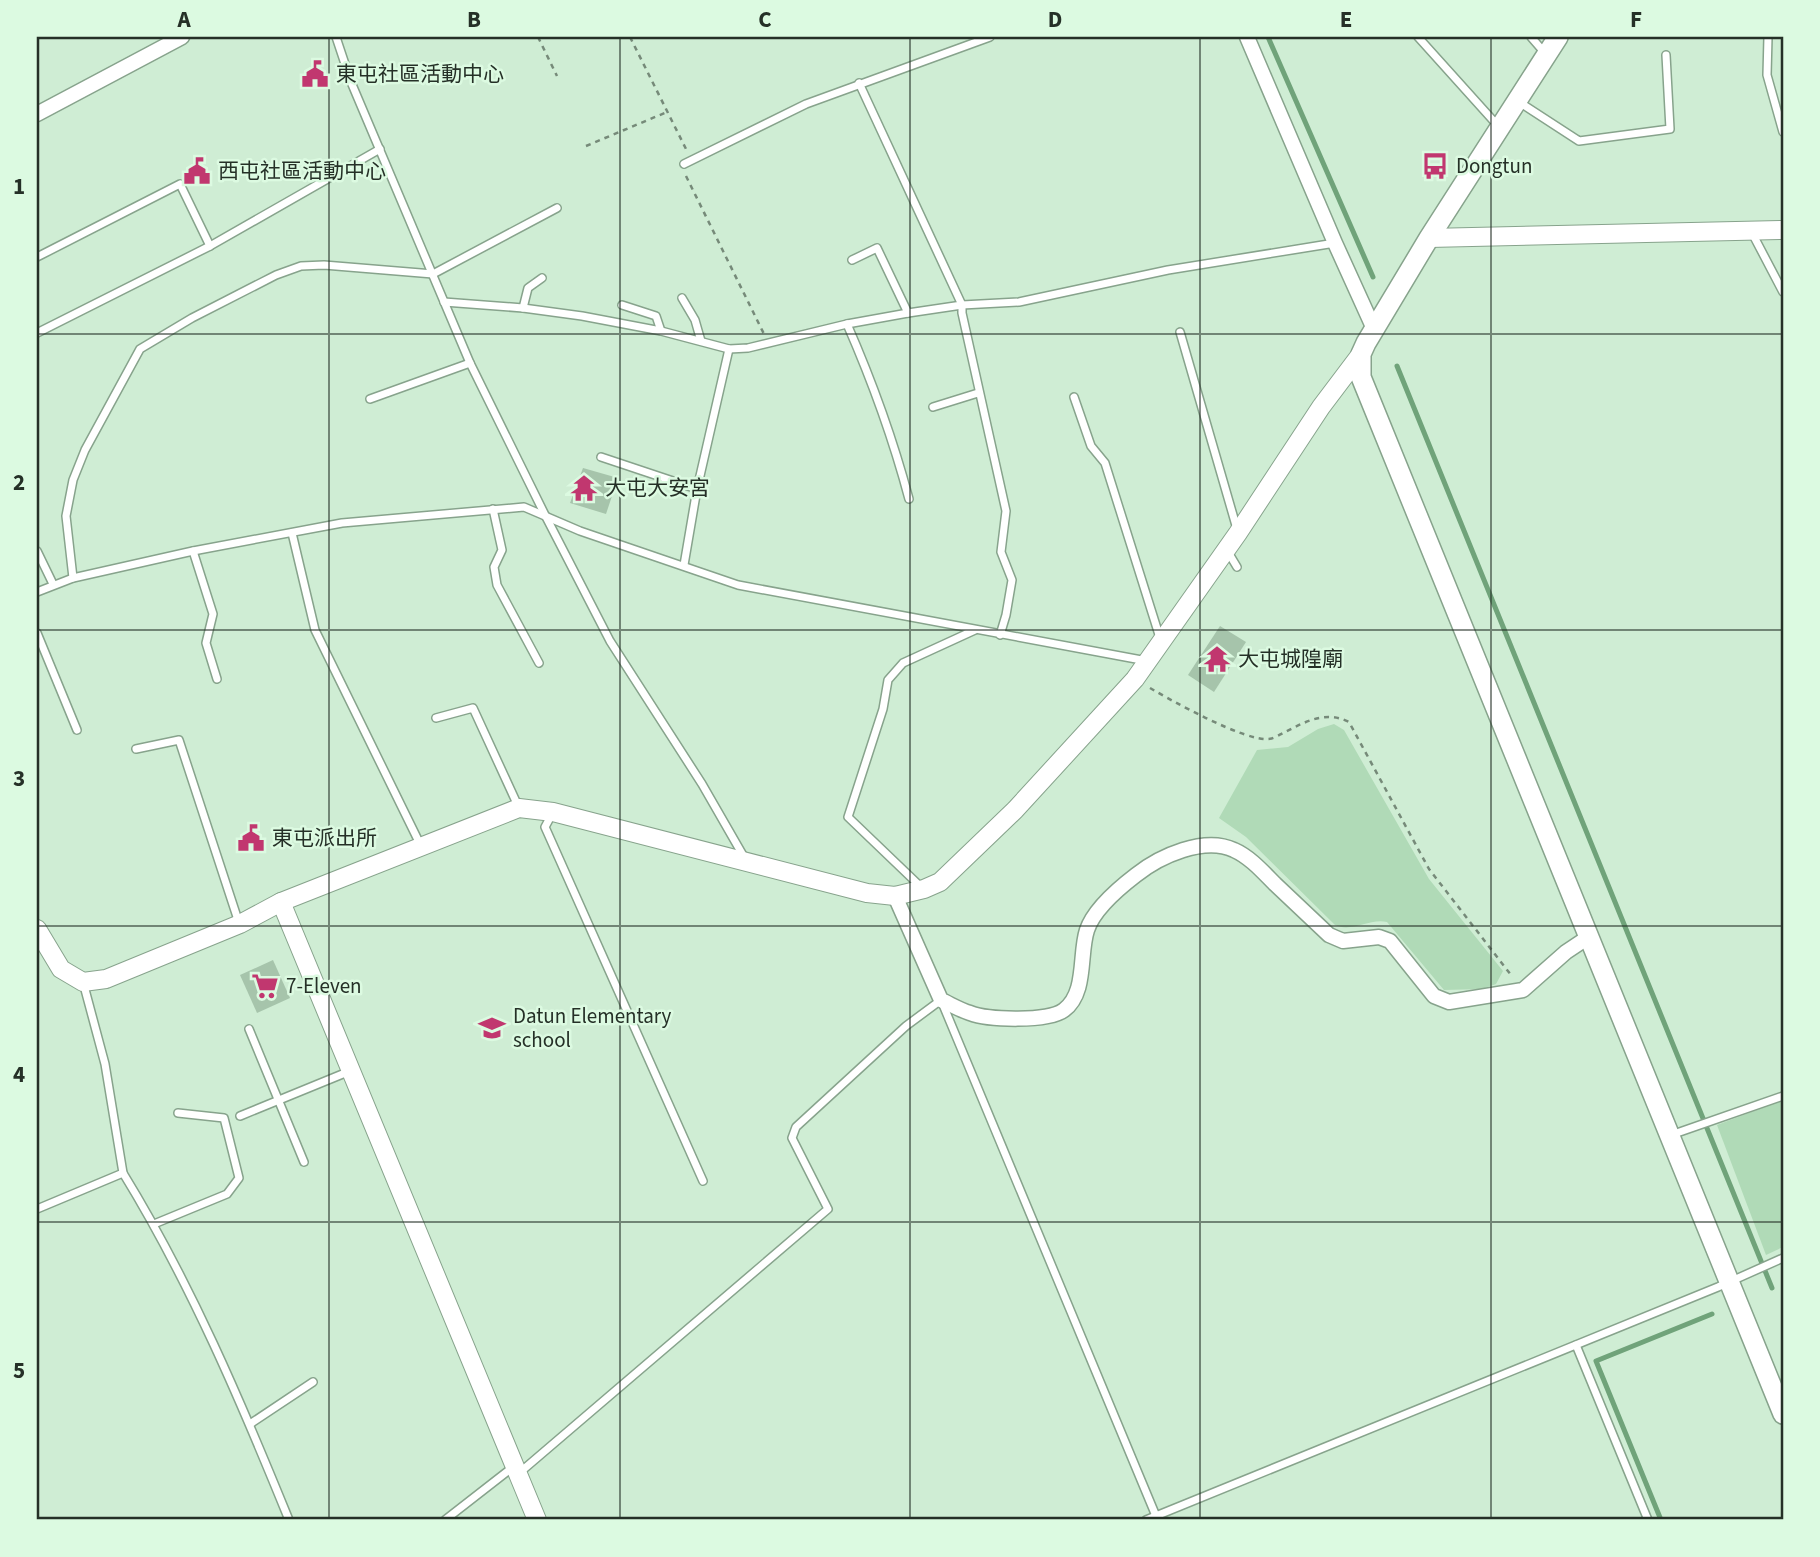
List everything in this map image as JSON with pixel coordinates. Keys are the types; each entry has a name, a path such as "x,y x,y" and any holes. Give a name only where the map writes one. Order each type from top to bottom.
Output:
{"main road":[{"path":"1558,37 1374,329 1360,354 1361,377 1590,936 1680,1132 1736,1279 1783,1414"}],"street":[{"path":"37,114 182,37"},
{"path":"1247,37 1374,329"},
{"path":"1429,238 1783,230"},
{"path":"37,929 61,969 83,982 106,979 240,924 281,902 519,808 553,812 867,893 895,897 924,889 940,882 1015,810 1135,679 1360,354"},
{"path":"895,897 941,1000 972,1014 991,1016 1043,1017 1065,1009 1074,996 1087,930 1097,913 1126,882 1150,864 1181,850 1202,845 1233,849 1253,863 1329,935 1343,941 1379,937 1390,941 1434,996 1450,1002 1523,990 1566,952 1590,936"},
{"path":"281,902 537,1520"}],"lane":[{"path":"336,37 351,82 470,363 545,515 610,641 702,784 748,864"},
{"path":"684,164 806,104 990,37"},
{"path":"1418,37 1499,127"},
{"path":"1531,37 1547,54"},
{"path":"1768,37 1768,75 1783,132"},
{"path":"1516,100 1579,141 1670,129 1666,55"},
{"path":"859,83 962,305 978,393 1006,511 1001,552 1012,580 1000,635"},
{"path":"1774,103 1783,100"},
{"path":"37,333 210,246 380,149"},
{"path":"37,257 180,184 210,246"},
{"path":"73,578 66,516 74,480 85,450 140,349 192,318 276,275 301,266 324,265 433,274 557,208"},
{"path":"1750,231 1783,292"},
{"path":"444,302 582,316 661,331 729,349 748,348 847,324 908,313 962,305 1020,302 1168,270 1335,243"},
{"path":"852,260 877,248 908,313"},
{"path":"523,308 528,288 542,278"},
{"path":"682,298 695,320 701,341"},
{"path":"622,305 656,316 661,331"},
{"path":"847,324 896,451 909,499"},
{"path":"1180,332 1238,533"},
{"path":"684,565 729,349"},
{"path":"370,399 470,363"},
{"path":"933,407 978,393"},
{"path":"1074,397 1091,446 1105,463 1161,642"},
{"path":"601,457 698,489"},
{"path":"37,592 73,578 193,551 342,523 524,508 580,531 738,585 1148,661"},
{"path":"494,509 502,550 494,567 497,585 539,663"},
{"path":"292,533 315,630 422,848"},
{"path":"1226,548 1237,567"},
{"path":"37,551 53,584"},
{"path":"193,551 213,614 206,643 217,679"},
{"path":"924,889 848,817 883,709 888,680 903,663 975,629"},
{"path":"37,632 77,730"},
{"path":"436,718 473,708 519,808"},
{"path":"136,749 179,740 240,924"},
{"path":"553,812 545,827 703,1181"},
{"path":"83,982 105,1064 123,1173 154,1224 250,1424 289,1520"},
{"path":"445,1520 516,1470 828,1209 792,1138 796,1127 906,1027 941,1000 1156,1516"},
{"path":"249,1029 304,1161"},
{"path":"240,1116 350,1071"},
{"path":"1680,1132 1783,1097"},
{"path":"154,1224 227,1194 239,1178 224,1118 178,1113"},
{"path":"37,1209 123,1173"},
{"path":"1146,1520 1780,1260"},
{"path":"1576,1345 1648,1520"},
{"path":"250,1424 313,1382"}],"path":[{"path":"538,37 557,76"},
{"path":"630,37 686,148 684,164 688,182 768,343"},
{"path":"586,146 668,111"},
{"path":"1135,679 1187,709 1252,736 1269,740 1315,718 1337,717 1349,722 1429,869 1523,990"}],"green space":[{"path":"1334,724 1344,730 1429,879 1503,971 1496,984 1482,989 1444,990 1387,922 1348,927 1335,925 1246,837 1219,818 1257,750 1288,747 1318,729"},
{"path":"1783,1100 1783,1247 1766,1255 1717,1125"}],"building":[{"path":"583,468 618,478 606,514 570,503"},
{"name":"大屯城隍廟","path":"1220,626 1246,642 1214,692 1188,675"},
{"name":"7-Eleven","path":"273,960 290,998 257,1013 240,975"}],"waterway":[{"path":"1268,37 1373,277"},
{"path":"1397,366 1772,1288"},
{"path":"1661,1520 1596,1361 1712,1314"}],"place":[{"name":"東屯社區活動中心","path":"315,74"},
{"name":"Dongtun","path":"1435,166"},
{"name":"西屯社區活動中心","path":"197,171"},
{"name":"大屯大安宮","path":"584,488"},
{"name":"大屯城隍廟","path":"1217,659"},
{"name":"東屯派出所","path":"251,838"},
{"name":"7-Eleven","path":"265,986"},
{"name":"Datun Elementary school","path":"492,1028"}]}
